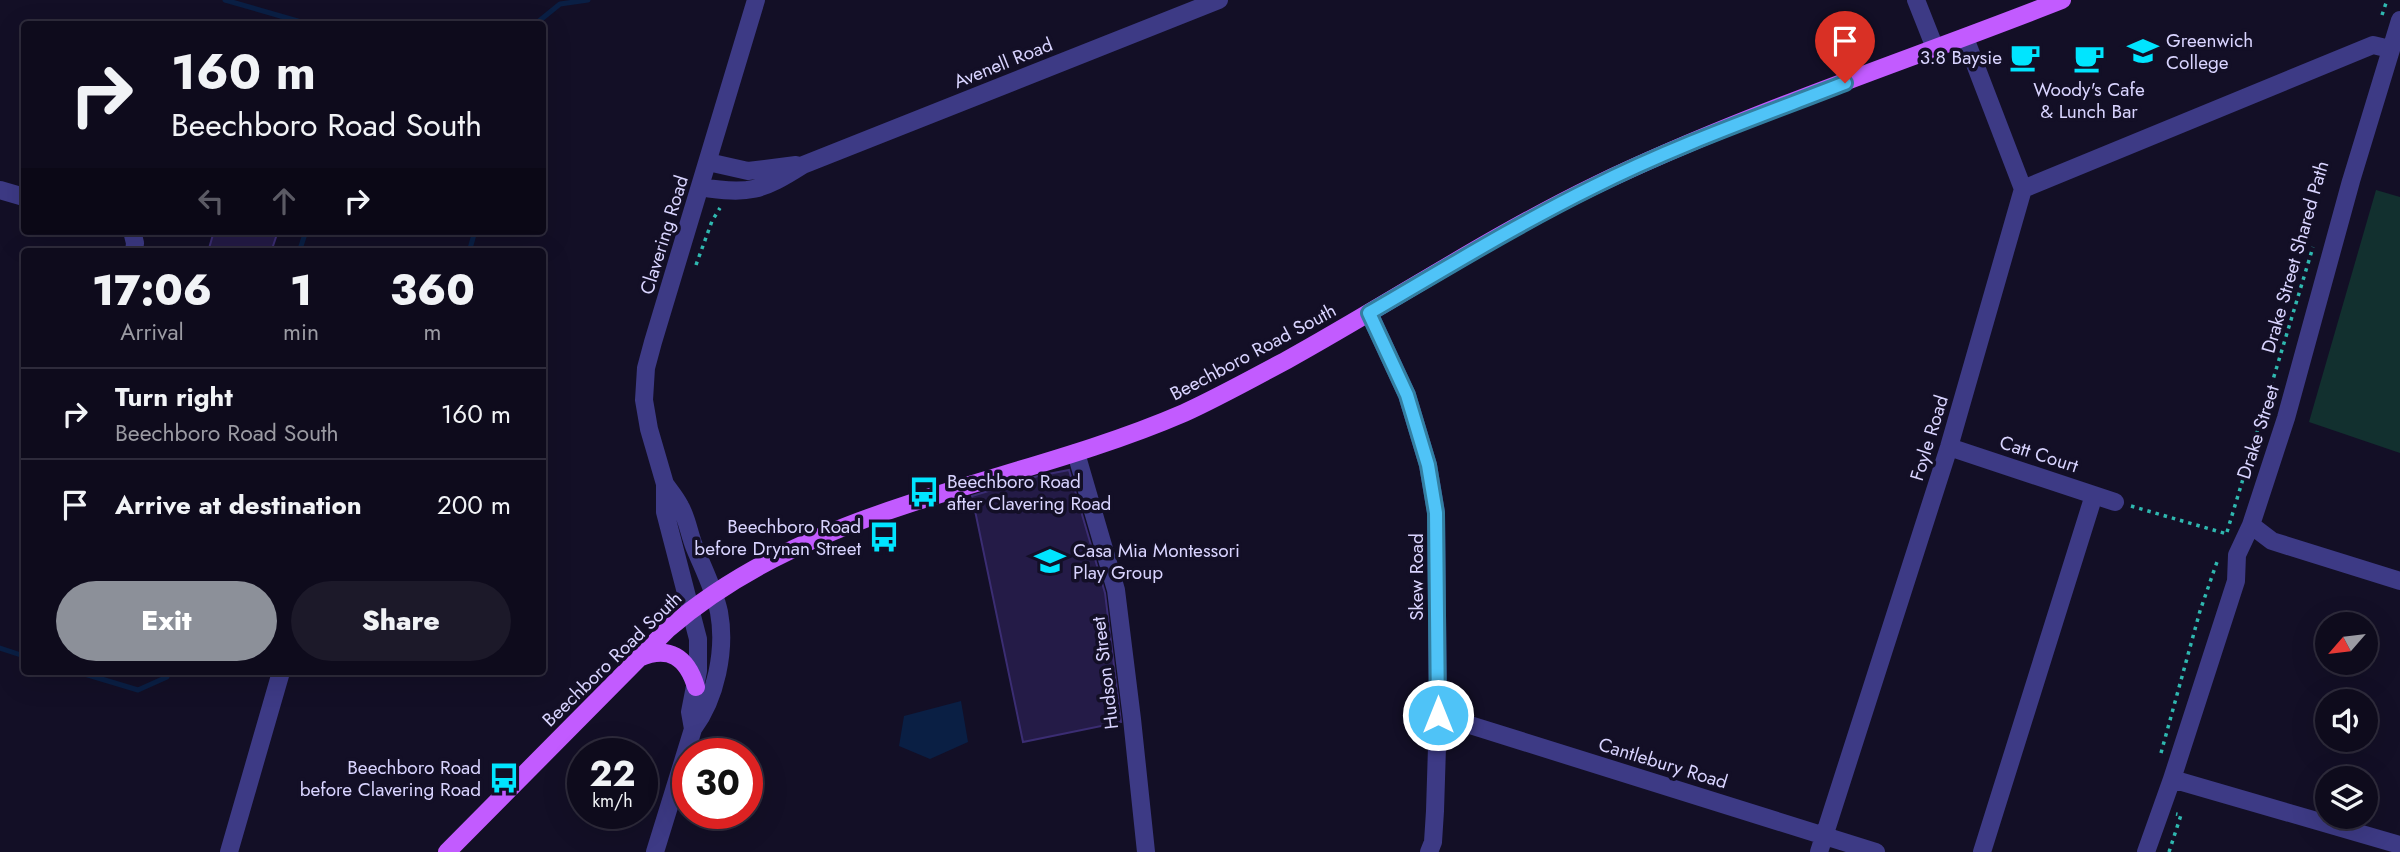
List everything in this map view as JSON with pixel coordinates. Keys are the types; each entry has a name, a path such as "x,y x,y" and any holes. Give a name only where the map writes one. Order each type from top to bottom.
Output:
{"main road":[{"name":"Beechboro Road South","path":"447,852 691,609 764,562 883,513 1076,453 1156,425 1213,400 1529,220 1607,180 1687,145 2062,0"},
{"path":"639,658 650,653 672,654 683,662 691,673 696,687"}],"street":[{"name":"Clavering Road","path":"694,729 690,712 696,687 698,639 665,512 665,484 649,429 644,384 653,342 756,0"},
{"name":"Avenell Road","path":"700,187 732,192 750,191 771,185 803,164 1219,0"},
{"path":"1916,0 1935,48"},
{"name":"Drake Street","path":"2146,852 2236,582 2237,555 2251,525 2286,418 2381,47 2400,20"},
{"path":"1965,38 2023,189 2381,47"},
{"name":"Avenell Road","path":"708,162 748,171 803,164"},
{"name":"Foyle Road","path":"1821,844 1949,447 2023,189"},
{"path":"0,190 21,196"},
{"name":"Skew Road","path":"1369,313 1407,395 1430,477 1436,513 1438,715 1433,842 1429,852"},
{"name":"Catt Court","path":"1949,447 2115,502"},
{"name":"Hudson Street","path":"1076,453 1116,590 1146,852"},
{"name":"Clavering Road","path":"665,484 681,507 719,611 720,660 707,708 694,729"},
{"path":"1982,852 2094,495"},
{"path":"2251,525 2272,541 2400,581"},
{"path":"229,852 280,675"},
{"name":"Cantlebury Road","path":"1438,715 1821,844 1876,852"},
{"path":"655,852 694,729"},
{"path":"2172,779 2400,845"}],"path":[{"path":"2381,47 2386,0"},
{"path":"694,270 712,220 724,202"},
{"name":"Drake Street Shared Path","path":"2223,544 2313,246"},
{"path":"2115,502 2227,534"},
{"path":"2159,759 2200,611 2220,554"},
{"path":"2169,852 2180,815"}],"green space":[{"path":"2376,190 2400,197 2400,453 2309,422"}],"water":[{"path":"961,701 968,742 930,759 899,746 904,716"}],"building":[{"path":"213,235 277,235 272,248 209,248"},
{"name":"Casa Mia Montessori Play Group","path":"1069,470 1105,593 1121,722 1023,742 972,496 1038,476"}],"waterway":[{"path":"225,0 298,21"},
{"path":"539,21 560,4 588,0"},
{"path":"300,248 305,235"},
{"path":"470,248 474,235"},
{"path":"0,648 21,655"},
{"path":"88,675 138,690 167,675"}],"place":[{"name":"Greenwich College","path":"2143,51"},
{"name":"3.8 Baysie","path":"2025,57"},
{"name":"Woody's Cafe & Lunch Bar","path":"2089,58"},
{"name":"Beechboro Road after Clavering Road","path":"924,492"},
{"name":"Beechboro Road before Drynan Street","path":"884,537"},
{"name":"Casa Mia Montessori Play Group","path":"1050,561"},
{"name":"Beechboro Road before Clavering Road","path":"504,778"}],"route":[{"path":"1438,715 1436,513 1428,465 1407,395 1369,313 1529,220 1595,186 1687,145 1845,83"}]}
